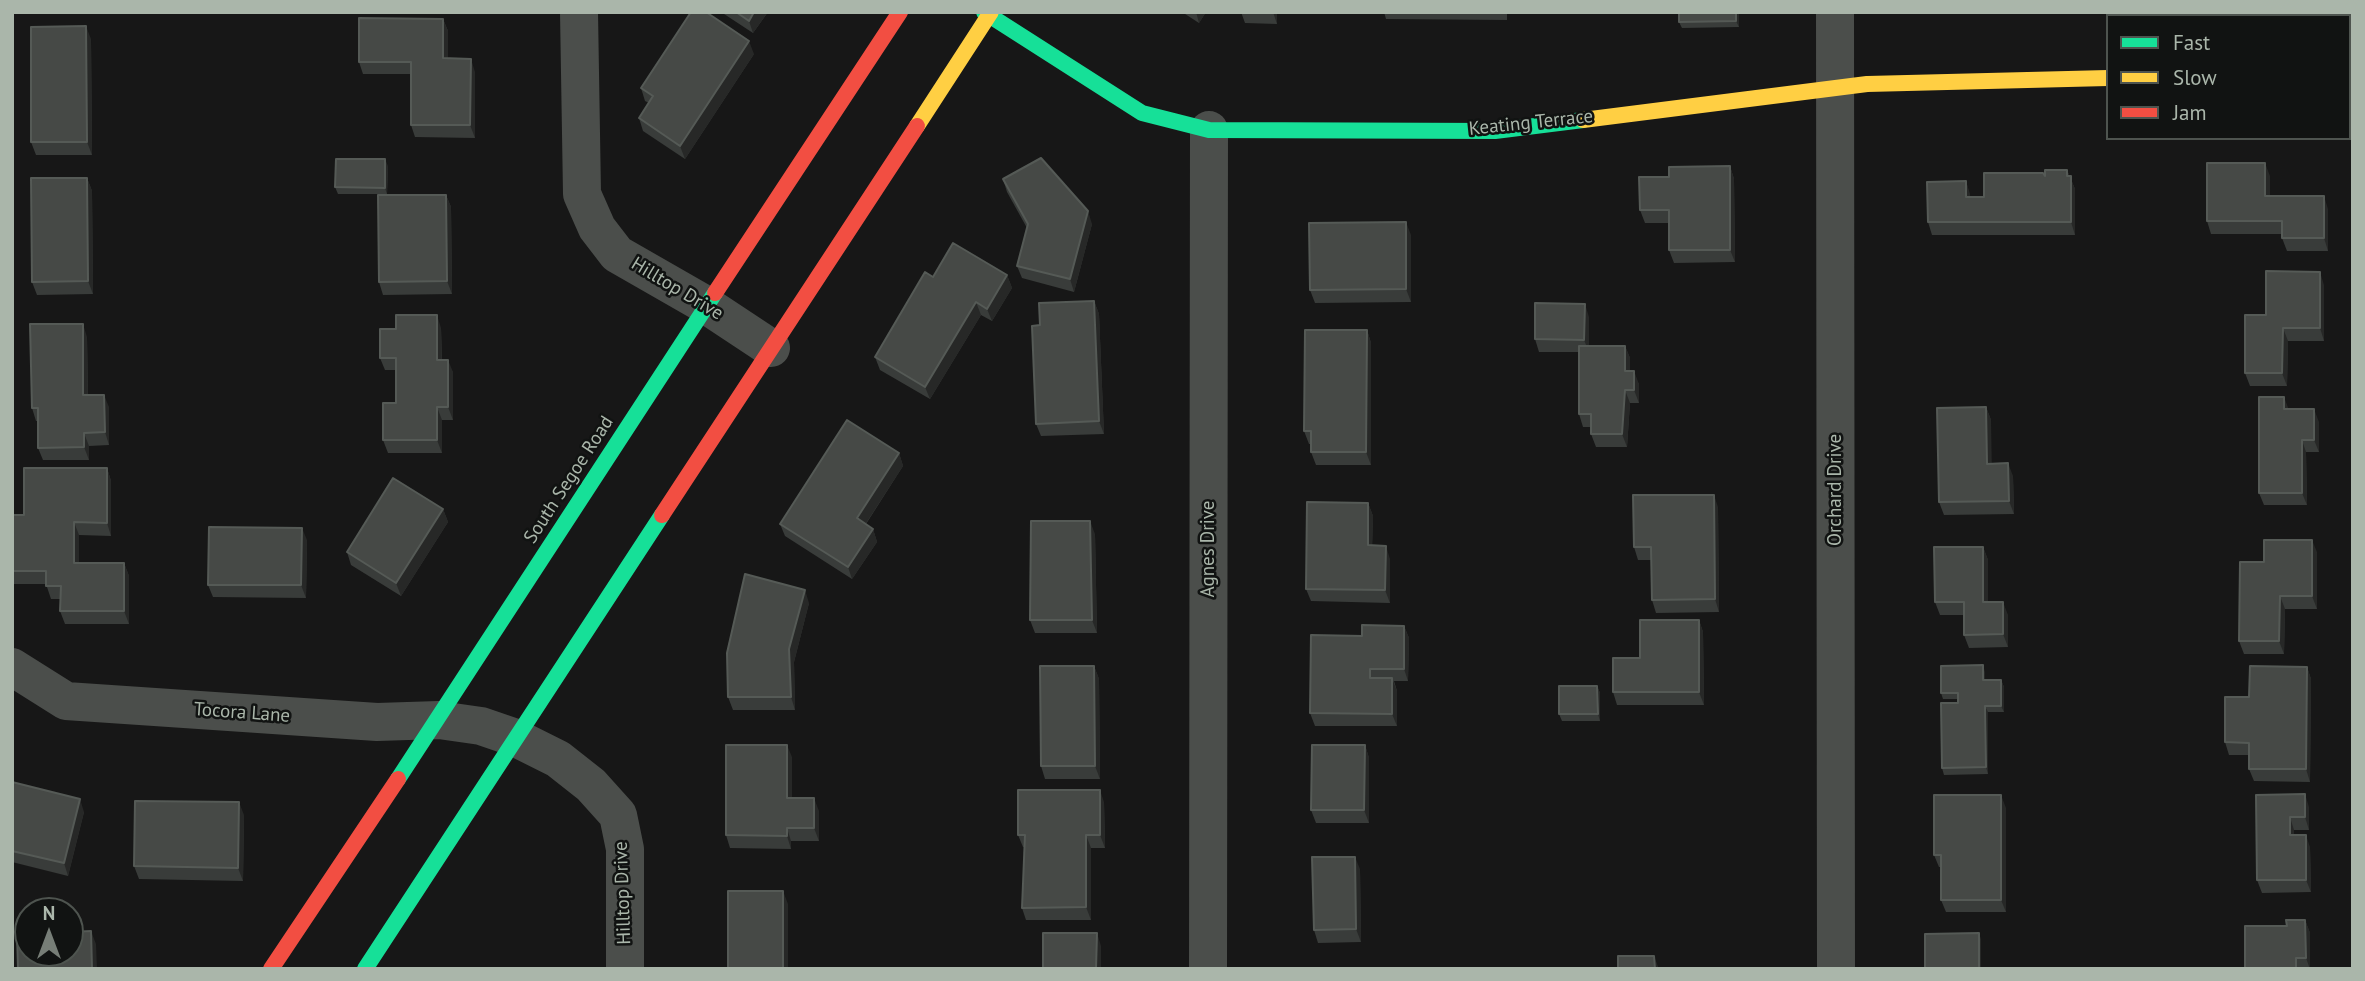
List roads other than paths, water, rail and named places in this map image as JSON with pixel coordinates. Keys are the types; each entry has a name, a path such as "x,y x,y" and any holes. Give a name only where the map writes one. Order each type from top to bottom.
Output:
{"street":[{"name":"Hilltop Drive","path":"579,12 582,194 597,228 617,254 706,305 771,348"},
{"name":"South Segoe Road","path":"271,969 439,720 706,305 900,12"},
{"name":"Orchard Drive","path":"1835,12 1836,969"},
{"name":"Keating Terrace","path":"988,13 1142,113 1209,130 1494,131 1898,81 2106,78"},
{"path":"365,969 499,732 771,348 988,13"},
{"name":"Agnes Drive","path":"1208,969 1209,130"},
{"name":"Tocora Lane","path":"12,667 66,701 377,722 439,720 499,732"},
{"name":"Hilltop Drive","path":"499,732 558,760 591,785 618,815 625,849 625,969"}]}
